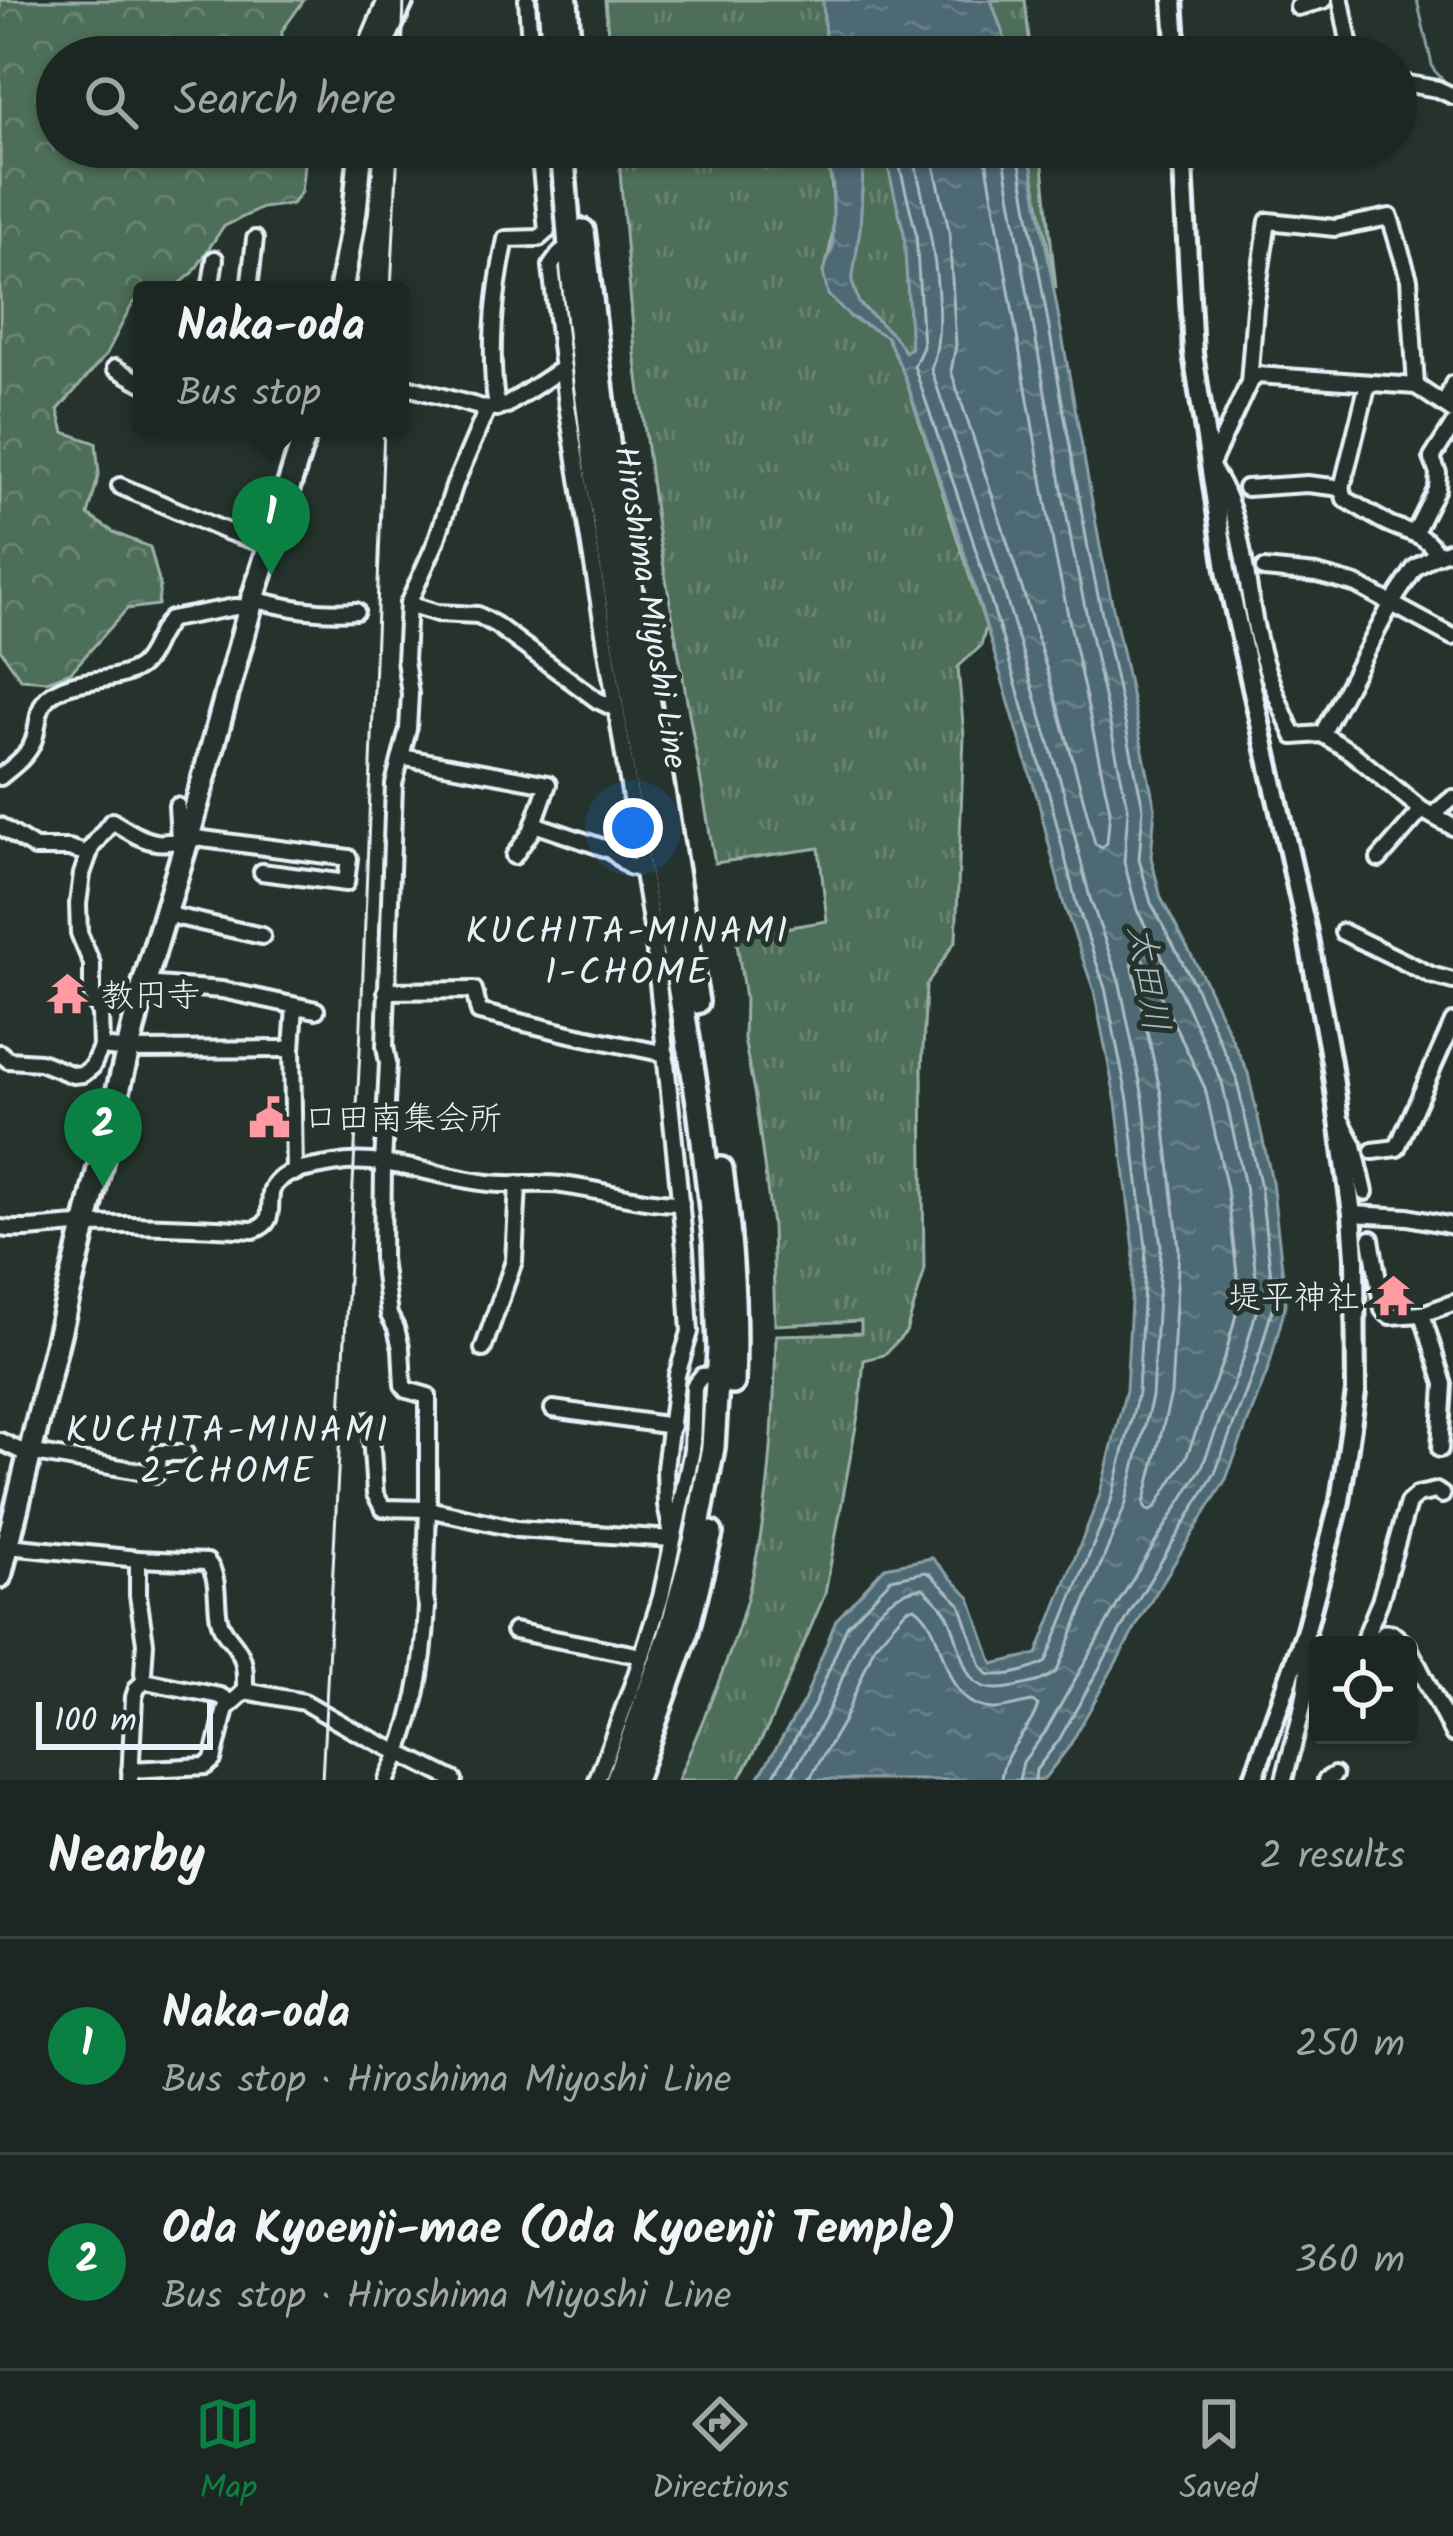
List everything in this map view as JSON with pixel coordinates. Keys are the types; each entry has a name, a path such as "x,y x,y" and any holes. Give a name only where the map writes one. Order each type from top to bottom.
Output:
{"main road":[{"path":"380,36 402,0"},
{"path":"550,0 553,36"},
{"path":"566,0 569,36"},
{"path":"342,281 359,168"},
{"name":"Hiroshima Miyoshi Line","path":"565,168 577,248 595,467 701,1130 726,1374 727,1449 698,1590 634,1780"},
{"name":"Hiroshima Miyoshi Line","path":"577,168 577,248"},
{"path":"0,1576 144,984 251,603 305,437"},
{"name":"Hiroshima Miyoshi Line","path":"617,1780 670,1634 696,1538 726,1374"}],"street":[{"path":"376,36 386,0"},
{"path":"527,0 530,36"},
{"path":"1173,0 1176,36"},
{"path":"1298,8 1324,0"},
{"path":"1341,0 1348,36"},
{"path":"1417,86 1453,96"},
{"path":"387,1780 411,1724 421,1684 427,1607 428,1396 403,1385 401,1348 389,1315 382,1258 394,784 408,728 408,604 455,484 492,409 491,342 506,239 539,238 547,231 541,168"},
{"path":"1184,168 1193,353 1227,576 1306,932 1352,1214 1356,1392 1340,1501 1305,1633 1253,1780"},
{"path":"1249,383 1268,221 1335,228 1390,217 1409,279 1416,386"},
{"path":"250,281 255,239"},
{"path":"577,248 561,252 551,266 566,405 642,870 681,1204 689,1332 677,1375 665,1468 673,1539"},
{"path":"211,281 215,259"},
{"path":"115,368 133,378"},
{"path":"409,387 492,409 508,405 563,368"},
{"path":"1210,466 1257,375 1416,386 1449,408 1453,385"},
{"path":"1368,383 1342,488 1345,499 1392,526 1415,532 1437,555"},
{"path":"1415,532 1437,488 1432,458 1453,425"},
{"path":"1210,466 1224,484 1266,670 1294,736 1322,734 1453,827"},
{"path":"1246,488 1307,484 1342,488"},
{"path":"120,486 270,546"},
{"path":"1322,734 1415,568 1453,548"},
{"path":"1264,569 1317,574 1357,585 1453,637"},
{"path":"0,777 34,741 43,702 55,692 139,666 171,619 251,603 331,613 356,611"},
{"path":"408,604 437,613 478,615 616,709"},
{"path":"401,757 548,784 534,824 514,856"},
{"path":"1379,859 1428,812 1453,798"},
{"path":"177,806 185,839"},
{"path":"0,1053 8,1060 40,1062 73,1075 92,1066 101,1047 100,1012 92,995 92,964 79,933 78,904 89,854 112,821 153,842 185,839 349,858 346,883 262,872"},
{"path":"534,824 610,850 642,870"},
{"path":"0,826 35,848 51,846 89,854"},
{"path":"165,914 262,936"},
{"path":"1343,932 1453,981"},
{"path":"144,984 222,990 316,1010"},
{"path":"386,991 474,990 479,1012 666,1054"},
{"path":"294,1173 295,1006"},
{"path":"1373,1150 1397,1148 1453,1022"},
{"path":"101,1047 292,1049"},
{"path":"1338,1118 1354,1145 1365,1192"},
{"path":"0,1228 36,1231 85,1225 164,1225 253,1230 268,1221 271,1191 278,1180 339,1162 489,1184 556,1184 681,1204"},
{"path":"483,1349 514,1261 518,1184"},
{"path":"1352,1214 1408,1217 1453,1226"},
{"path":"1371,1239 1373,1282"},
{"path":"1374,1264 1383,1310 1390,1316 1423,1314 1453,1303"},
{"path":"1423,1314 1444,1384 1440,1450"},
{"path":"597,1780 661,1597 692,1450 694,1386 702,1376 726,1374"},
{"path":"554,1409 672,1426"},
{"path":"370,1420 375,1494 383,1508 428,1509 518,1529 673,1539"},
{"path":"0,1441 29,1453 156,1474 160,1453 185,1453"},
{"path":"1369,1636 1408,1502 1436,1491 1442,1496"},
{"path":"8,1546 207,1562 213,1569 219,1623 244,1662 245,1690 226,1708 210,1773 130,1775 134,1697 145,1681"},
{"path":"139,1559 145,1681"},
{"path":"514,1631 642,1656"},
{"path":"1305,1633 1309,1653"},
{"path":"1417,1665 1453,1734"},
{"path":"145,1681 220,1696 232,1703"},
{"path":"245,1690 304,1702 454,1780"},
{"path":"1284,1780 1309,1713"}],"green space":[{"path":"0,0 304,0 282,36 36,36 36,168 304,168 301,192 292,204 262,208 223,227 183,281 133,281 133,303 106,355 58,410 64,432 96,443 99,474 88,515 115,533 150,547 160,585 158,605 127,609 71,672 47,681 21,679 0,649"},
{"path":"605,0 823,0 825,36 608,36"},
{"path":"991,0 1025,0 1029,36 1004,36"},
{"path":"620,168 829,168 833,210 823,272 850,317 887,337 904,374 986,627 981,646 958,667 964,736 956,940 926,986 924,1273 906,1332 884,1355 864,1360 825,1594 769,1725 739,1780 678,1780 732,1645 757,1555 771,1445 776,1335 861,1333 861,1321 775,1325 772,1226 744,1039 745,999 736,936 827,921 819,848 715,863 657,527 635,353"},
{"path":"863,168 888,168 904,233 911,348 904,352 859,303 852,281"},
{"path":"1032,168 1043,168 1056,289"}],"water":[{"path":"823,0 991,0 1004,36 825,36"},
{"name":"太田川","path":"829,168 863,168 852,282 859,304 905,352 911,348 904,233 888,168 1032,168 1100,546 1155,808 1151,857 1161,898 1248,1073 1272,1181 1286,1303 1269,1367 1226,1479 1069,1747 1043,1780 757,1780 804,1701 836,1620 885,1567 932,1558 970,1598 993,1664 1037,1654 1099,1497 1126,1390 1134,1249 1116,1102 1094,991 1064,905 1038,800 961,542 887,337 850,316 828,295 823,272 833,247"}],"waterway":[{"path":"1417,0 1433,69 1451,88"}],"railway":[{"path":"403,36 404,0"},
{"path":"391,281 397,168"},
{"path":"322,1780 360,1050 384,437"}],"place":[{"name":"Naka-oda","path":"271,575"},
{"name":"教円寺","path":"67,994"},
{"name":"口田南集会所","path":"270,1117"},
{"name":"Oda Kyoenji-mae (Oda Kyoenji Temple)","path":"103,1187"},
{"name":"堤平神社","path":"1394,1296"}],"district":[{"name":"KUCHITA-MINAMI 1-CHOME","path":"628,950"},
{"name":"KUCHITA-MINAMI 2-CHOME","path":"228,1450"}]}
